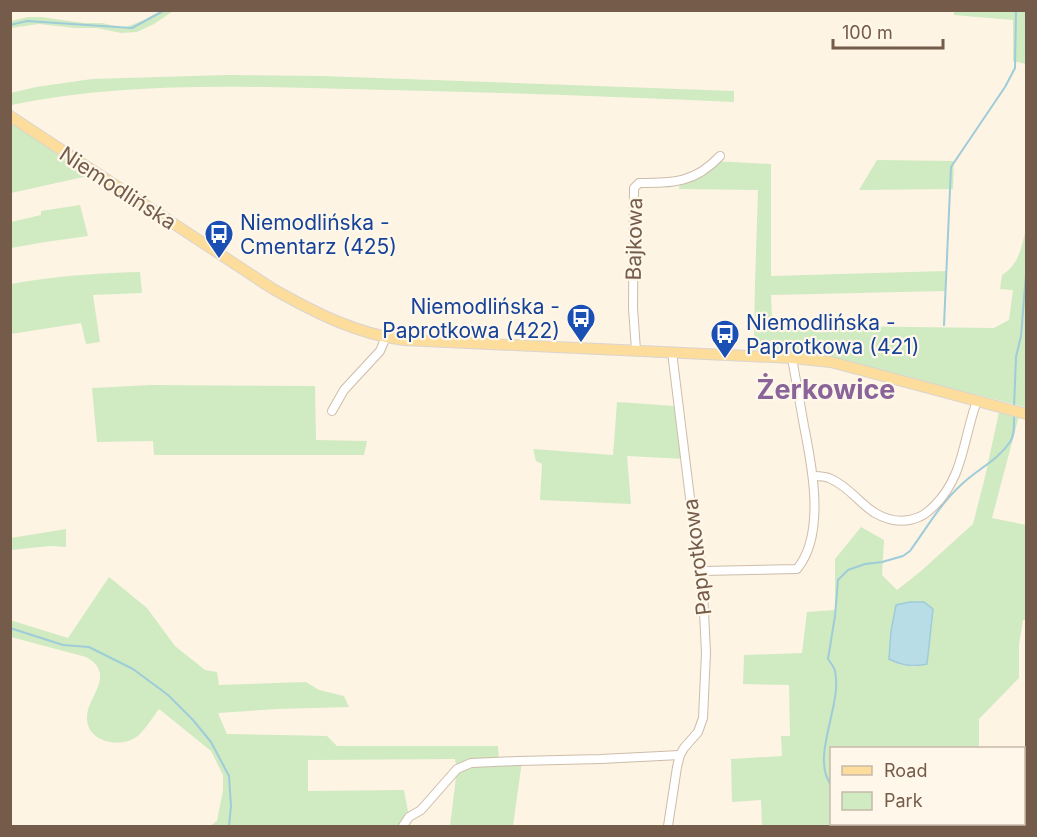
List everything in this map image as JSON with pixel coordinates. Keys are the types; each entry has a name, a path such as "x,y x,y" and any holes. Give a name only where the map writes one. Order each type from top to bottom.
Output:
{"main road":[{"name":"Niemodlińska","path":"10,116 273,289 308,309 348,327 386,338 792,358 831,362 1024,413"}],"street":[{"name":"Bajkowa","path":"636,350 633,289 634,188 639,183 680,181 698,175 720,156"},
{"path":"332,411 344,390 380,351 386,338"},
{"name":"Paprotkowa","path":"668,826 676,767 684,748 698,732 704,713 706,641 702,571 690,498 672,352"},
{"path":"702,571 797,569 807,552 812,538 813,476 792,358"},
{"path":"813,476 830,478 867,507 887,519 897,522 913,520 925,514 943,497 952,482 965,446 977,401"},
{"path":"403,826 410,817 421,810 457,769 471,764 680,755"}],"green space":[{"path":"162,10 173,11 137,32 121,33 97,28 39,24 11,28 11,21 41,17 102,23 124,28"},
{"path":"954,11 1026,11 1026,64 1013,61 1013,20 954,15"},
{"path":"226,75 322,76 734,91 734,102 494,93 179,87 95,92 11,105 11,93 92,79"},
{"path":"20,123 97,174 11,193 10,125"},
{"path":"877,160 954,161 953,189 859,190"},
{"path":"715,161 771,164 771,276 946,271 945,291 771,295 772,320 828,326 994,328 1009,320 1013,290 1000,289 1002,275 1016,260 1026,229 1025,407 974,394 893,379 792,352 754,350 758,190 679,189 680,181"},
{"path":"80,205 88,236 11,248 11,222 41,215 41,211"},
{"path":"140,272 142,293 93,295 100,342 86,344 81,323 11,334 11,284 75,275"},
{"path":"151,385 315,386 316,440 367,441 364,455 154,455 153,441 97,442 92,388"},
{"path":"617,402 675,406 685,459 627,456 631,504 540,500 542,464 536,461 533,449 613,455"},
{"path":"999,412 1019,416 992,518 1026,525 1026,620 1023,620 1019,645 1019,678 979,719 979,747 830,747 830,825 990,825 762,826 761,800 732,802 731,759 782,756 781,736 790,736 789,685 743,684 744,655 802,653 807,612 835,610 835,559 861,527 884,540 882,575 897,590 973,524","holes":["910,602 933,609 929,634 915,667 901,665 890,659 896,605"]},
{"path":"66,529 66,547 50,546 11,550 11,538"},
{"path":"109,577 147,608 175,646 205,670 217,672 219,685 306,682 319,690 344,696 349,707 218,713 227,734 327,736 337,746 498,746 499,762 522,761 513,826 450,826 457,769 455,759 308,760 308,791 404,790 409,817 403,826 210,826 217,821 223,790 223,775 211,751 159,709 145,729 135,738 113,742 98,738 89,727 87,719 88,709 100,679 100,672 95,663 86,657 11,637 10,620 68,638"}],"water":[{"path":"924,602 933,609 927,664 908,665 889,659 896,605"}],"waterway":[{"path":"10,25 27,21 132,28 165,10"},
{"path":"944,325 951,167 1005,87 1015,68 1016,10"},
{"path":"1014,407 1016,357 1021,336 1026,274"},
{"path":"830,782 826,775 824,761 836,685 835,670 828,659 838,580 848,570 903,556 910,551 953,492 1005,449 1012,439 1014,415"},
{"path":"10,628 63,645 89,647 133,669 168,695 211,742 229,776 231,806 229,826"}],"place":[{"name":"Niemodlińska - Cmentarz (425)","path":"219,260"},
{"name":"Niemodlińska - Paprotkowa (422)","path":"581,344"},
{"name":"Niemodlińska - Paprotkowa (421)","path":"725,360"}],"district":[{"name":"Żerkowice","path":"826,389"}]}
